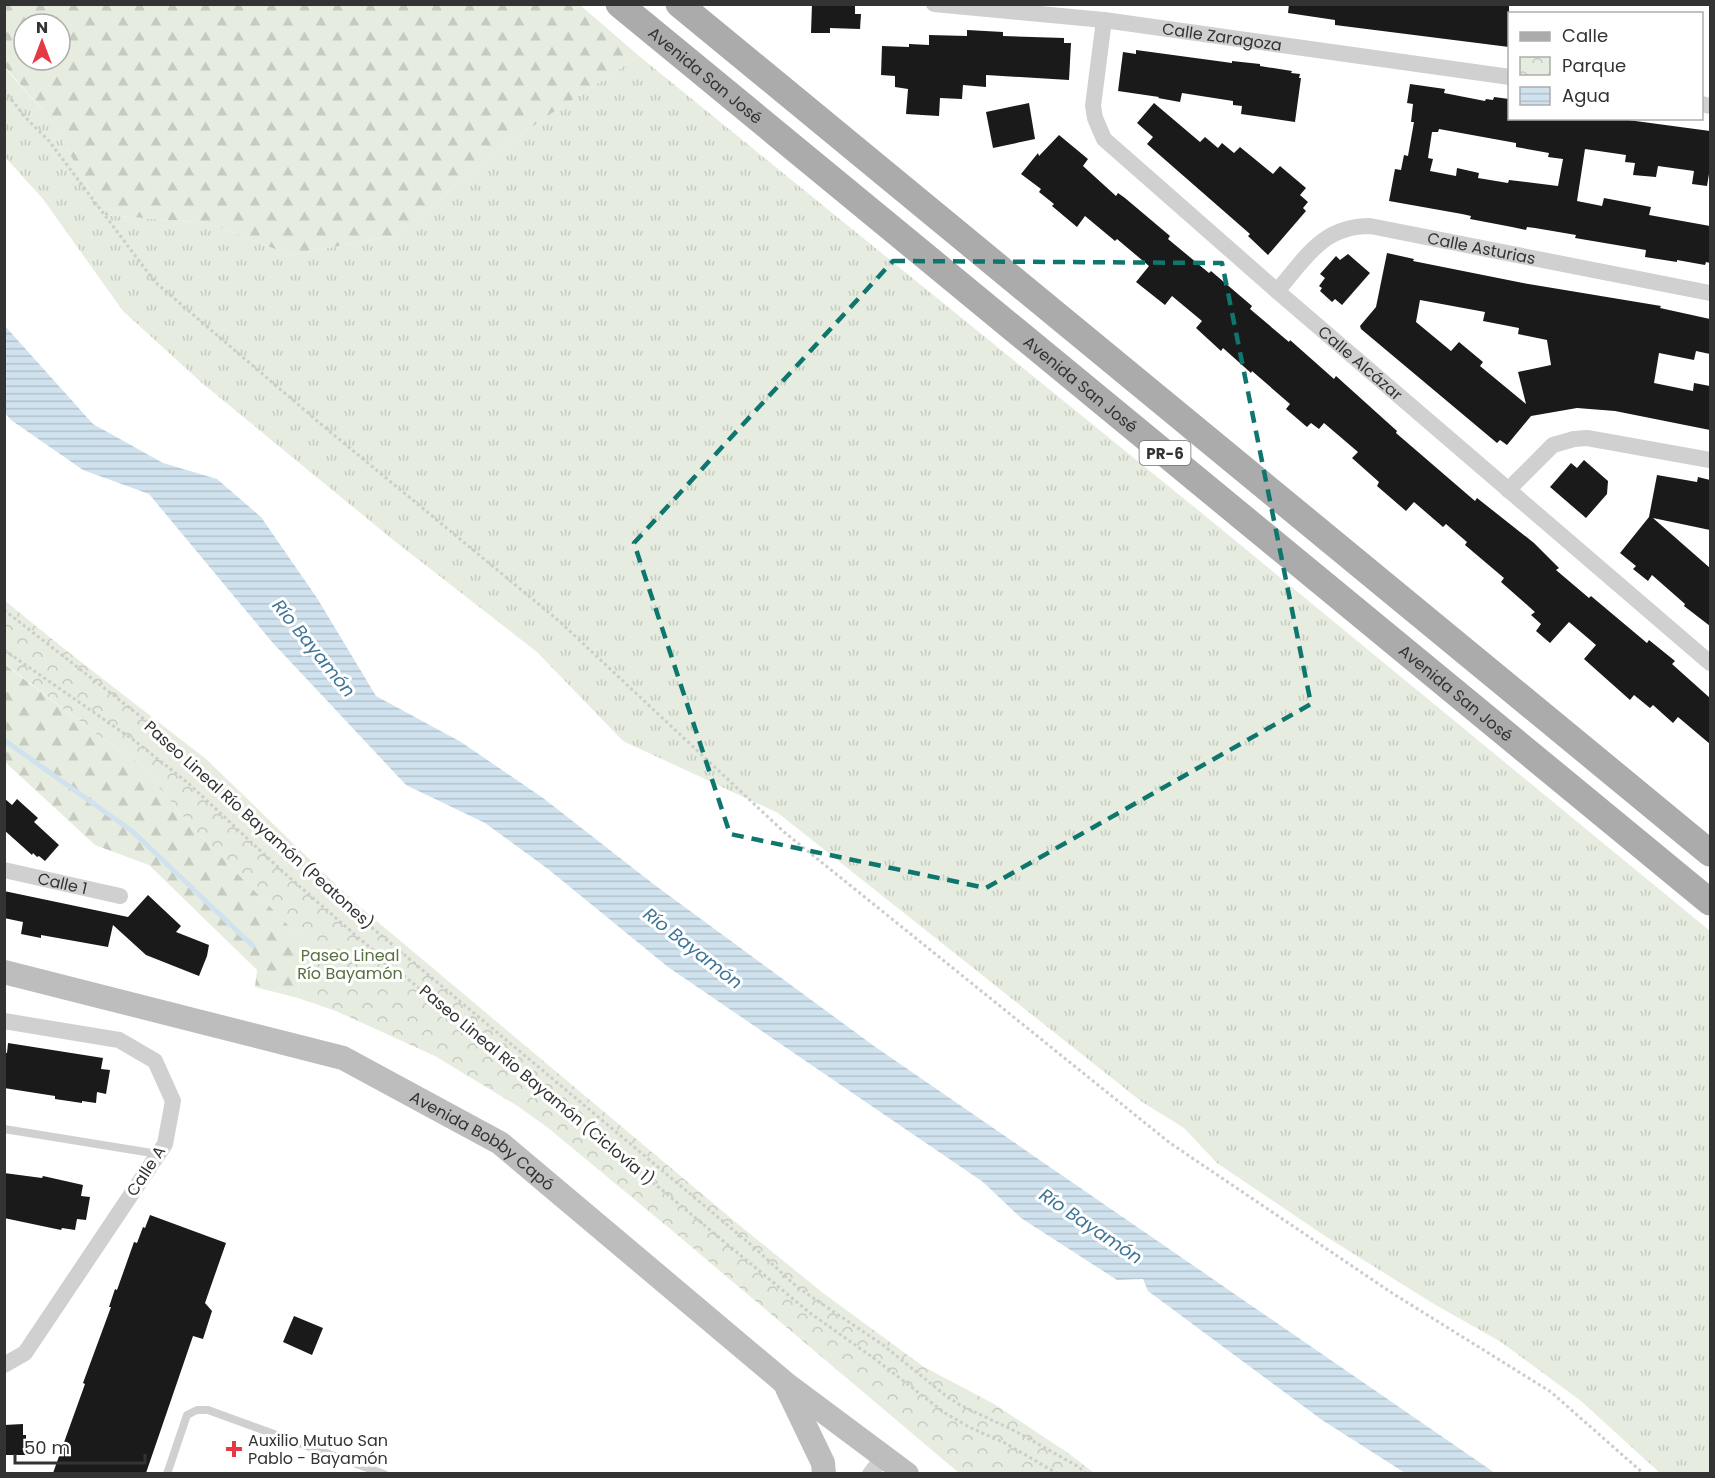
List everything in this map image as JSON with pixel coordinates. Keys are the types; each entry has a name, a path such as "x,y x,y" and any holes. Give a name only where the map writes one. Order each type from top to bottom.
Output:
{"main road":[{"name":"Avenida San José","path":"619,4 1710,902"},
{"name":"PR-6","path":"679,4 1710,852"}],"street":[{"name":"Calle Zaragoza","path":"934,4 1104,20 1508,77"},
{"name":"Calle Alcázar","path":"1104,20 1093,106 1097,125 1104,139 1276,291 1710,663"},
{"name":"Calle Asturias","path":"1276,291 1319,243 1344,229 1370,226 1710,293"},
{"path":"1508,490 1553,445 1574,439 1587,438 1710,459"},
{"name":"Calle 1","path":"4,870 120,897"},
{"name":"Avenida Bobby Capó","path":"4,972 343,1058 500,1143 884,1468 907,1473"},
{"name":"Calle A","path":"4,1021 119,1040 155,1061 172,1101 165,1144 25,1353 4,1365"},
{"path":"785,1383 823,1463 824,1473"}],"lane":[{"path":"4,1129 158,1154"},
{"path":"166,1473 187,1415 197,1410 208,1410 384,1473"}],"path":[{"path":"4,90 26,118 49,141 155,282 322,425 559,621 784,832 1170,1143 1392,1293 1551,1392 1644,1473"},
{"name":"Paseo Lineal Río Bayamón (Peatones)","path":"4,609 149,723 211,777 346,906 756,1249 797,1287 883,1345 960,1405 1015,1431 1086,1473"},
{"name":"Paseo Lineal Río Bayamón (Ciclovía 1)","path":"4,650 135,741 188,783 282,871 361,940 810,1313 945,1413 1020,1450 1058,1473"}],"highlighted area":[{"path":"893,261 1222,263 1311,704 986,888 730,834 634,543"}],"green space":[{"path":"4,5 580,5 639,56 546,117 486,160 397,235 290,255 209,223 104,215 49,117 5,67"},
{"path":"639,56 1209,519 1710,931 1710,1473 1660,1473 1581,1401 1501,1342 1434,1304 1325,1236 1217,1163 1184,1128 1142,1102 778,813 623,741 537,652 392,539 202,383 123,311 43,199 5,157 4,67 49,117 104,215 209,223 290,255 397,235 486,160 546,117"},
{"name":"Paseo Lineal Río Bayamón","path":"4,600 206,759 354,902 823,1293 924,1367 994,1404 1094,1473 959,1473 547,1127 519,1107 435,1056 336,1011 298,998 300,937 193,828 137,761 98,735 5,664"},
{"path":"4,664 98,735 137,761 193,828 300,937 298,998 255,987 257,970 149,865 95,845 5,762"}],"water":[{"name":"Río Bayamón","path":"4,325 93,424 163,463 217,479 261,517 317,598 376,696 461,742 543,798 656,886 874,1046 1495,1473 1405,1473 1322,1420 1148,1291 1143,1279 1117,1280 1021,1218 983,1182 668,967 548,869 485,823 406,785 272,642 149,494 83,470 11,420 5,413"}],"building":[{"path":"812,4 855,4 855,14 861,14 860,29 830,28 830,33 811,33"},
{"path":"1289,4 1509,4 1508,47 1335,25 1335,20 1288,13"},
{"path":"967,30 1003,32 1003,36 1064,38 1064,43 1071,43 1069,80 986,75 986,87 963,85 962,99 940,98 939,116 906,114 908,89 895,87 895,76 881,75 882,46 929,45 929,35 967,36"},
{"path":"1136,50 1232,63 1232,61 1260,64 1260,66 1300,74 1295,122 1241,114 1242,106 1233,105 1233,101 1182,93 1180,102 1118,91 1123,52 1136,54"},
{"path":"1410,84 1445,89 1444,93 1485,101 1486,99 1493,100 1494,97 1508,99 1508,120 1628,120 1710,131 1710,174 1707,186 1692,184 1694,171 1658,166 1656,177 1633,175 1635,163 1625,162 1626,155 1585,149 1577,201 1602,206 1604,198 1651,207 1649,215 1710,226 1710,263 1706,262 1705,265 1645,257 1646,250 1575,238 1576,235 1535,228 1527,227 1526,230 1470,219 1471,216 1462,214 1389,201 1395,169 1401,170 1404,155 1408,156 1414,122 1411,122 1413,104 1407,103","holes":["1439,129 1516,143 1516,147 1549,153 1548,157 1563,159 1558,186 1509,180 1508,183 1478,178 1479,173 1457,168 1456,176 1430,171 1433,159 1428,158 1432,132 1438,132"]},
{"path":"1029,103 1035,139 993,148 986,112"},
{"path":"1154,103 1200,142 1205,137 1218,148 1222,143 1234,153 1240,147 1273,174 1280,166 1306,188 1300,195 1308,202 1303,208 1306,211 1268,255 1248,236 1250,234 1147,144 1153,137 1137,123"},
{"path":"1059,135 1088,159 1083,166 1116,196 1118,193 1125,198 1170,236 1168,239 1252,306 1250,309 1289,342 1290,340 1334,379 1336,376 1397,431 1396,433 1475,501 1477,498 1534,543 1559,568 1556,570 1589,598 1591,596 1647,643 1649,640 1675,661 1672,664 1710,698 1710,744 1678,717 1673,723 1653,705 1650,708 1634,695 1630,700 1584,659 1596,645 1569,622 1550,643 1536,631 1541,624 1531,615 1535,612 1501,582 1504,578 1465,545 1467,542 1446,524 1443,527 1414,502 1406,511 1377,486 1379,482 1352,458 1358,452 1324,423 1319,429 1311,423 1307,427 1286,409 1290,404 1223,348 1221,351 1196,328 1202,321 1172,296 1165,305 1136,282 1149,266 1117,239 1115,241 1085,216 1077,227 1052,206 1054,204 1039,192 1041,189 1021,174 1038,153 1039,156"},
{"path":"1387,253 1414,259 1413,261 1523,283 1661,306 1660,308 1710,319 1710,354 1696,351 1694,360 1659,353 1654,383 1693,391 1694,383 1710,386 1710,430 1615,411 1577,408 1531,416 1507,445 1500,440 1497,443 1361,329 1360,326 1376,307","holes":["1420,300 1485,312 1483,321 1519,328 1518,334 1547,340 1551,365 1518,372 1526,404 1480,366 1483,362 1459,342 1451,351 1416,322"]},
{"path":"1348,254 1370,273 1342,305 1335,299 1332,302 1320,291 1322,288 1319,286 1325,278 1320,274 1336,256 1340,260"},
{"path":"1584,460 1608,481 1607,494 1586,518 1550,487 1571,463 1577,468"},
{"path":"1657,475 1697,482 1698,477 1710,480 1710,530 1653,518 1710,568 1710,626 1684,606 1685,604 1652,575 1648,581 1633,569 1636,566 1620,553 1649,517"},
{"path":"4,798 12,805 17,799 38,818 34,822 59,845 45,861 33,853 32,855 4,830"},
{"path":"4,891 128,917 148,895 181,926 176,932 209,945 207,956 199,976 146,955 113,925 108,947 41,935 41,938 21,934 23,922 4,918"},
{"path":"8,1043 103,1058 101,1069 110,1070 106,1094 97,1092 96,1103 82,1101 82,1103 4,1088 4,1052 7,1053"},
{"path":"4,1173 42,1178 43,1176 83,1185 81,1196 90,1197 86,1220 77,1219 75,1230 62,1228 61,1230 4,1218"},
{"path":"150,1215 226,1243 205,1303 212,1311 203,1339 193,1336 146,1473 53,1473 111,1307 109,1307 115,1289 117,1290 134,1242 137,1243"},
{"path":"294,1316 323,1328 312,1355 283,1342"},
{"path":"23,1424 23,1435 26,1435 26,1455 4,1455 4,1425"}],"waterway":[{"path":"4,740 132,831 253,946"}],"place":[{"name":"Auxilio Mutuo San Pablo - Bayamón","path":"234,1449"}]}
